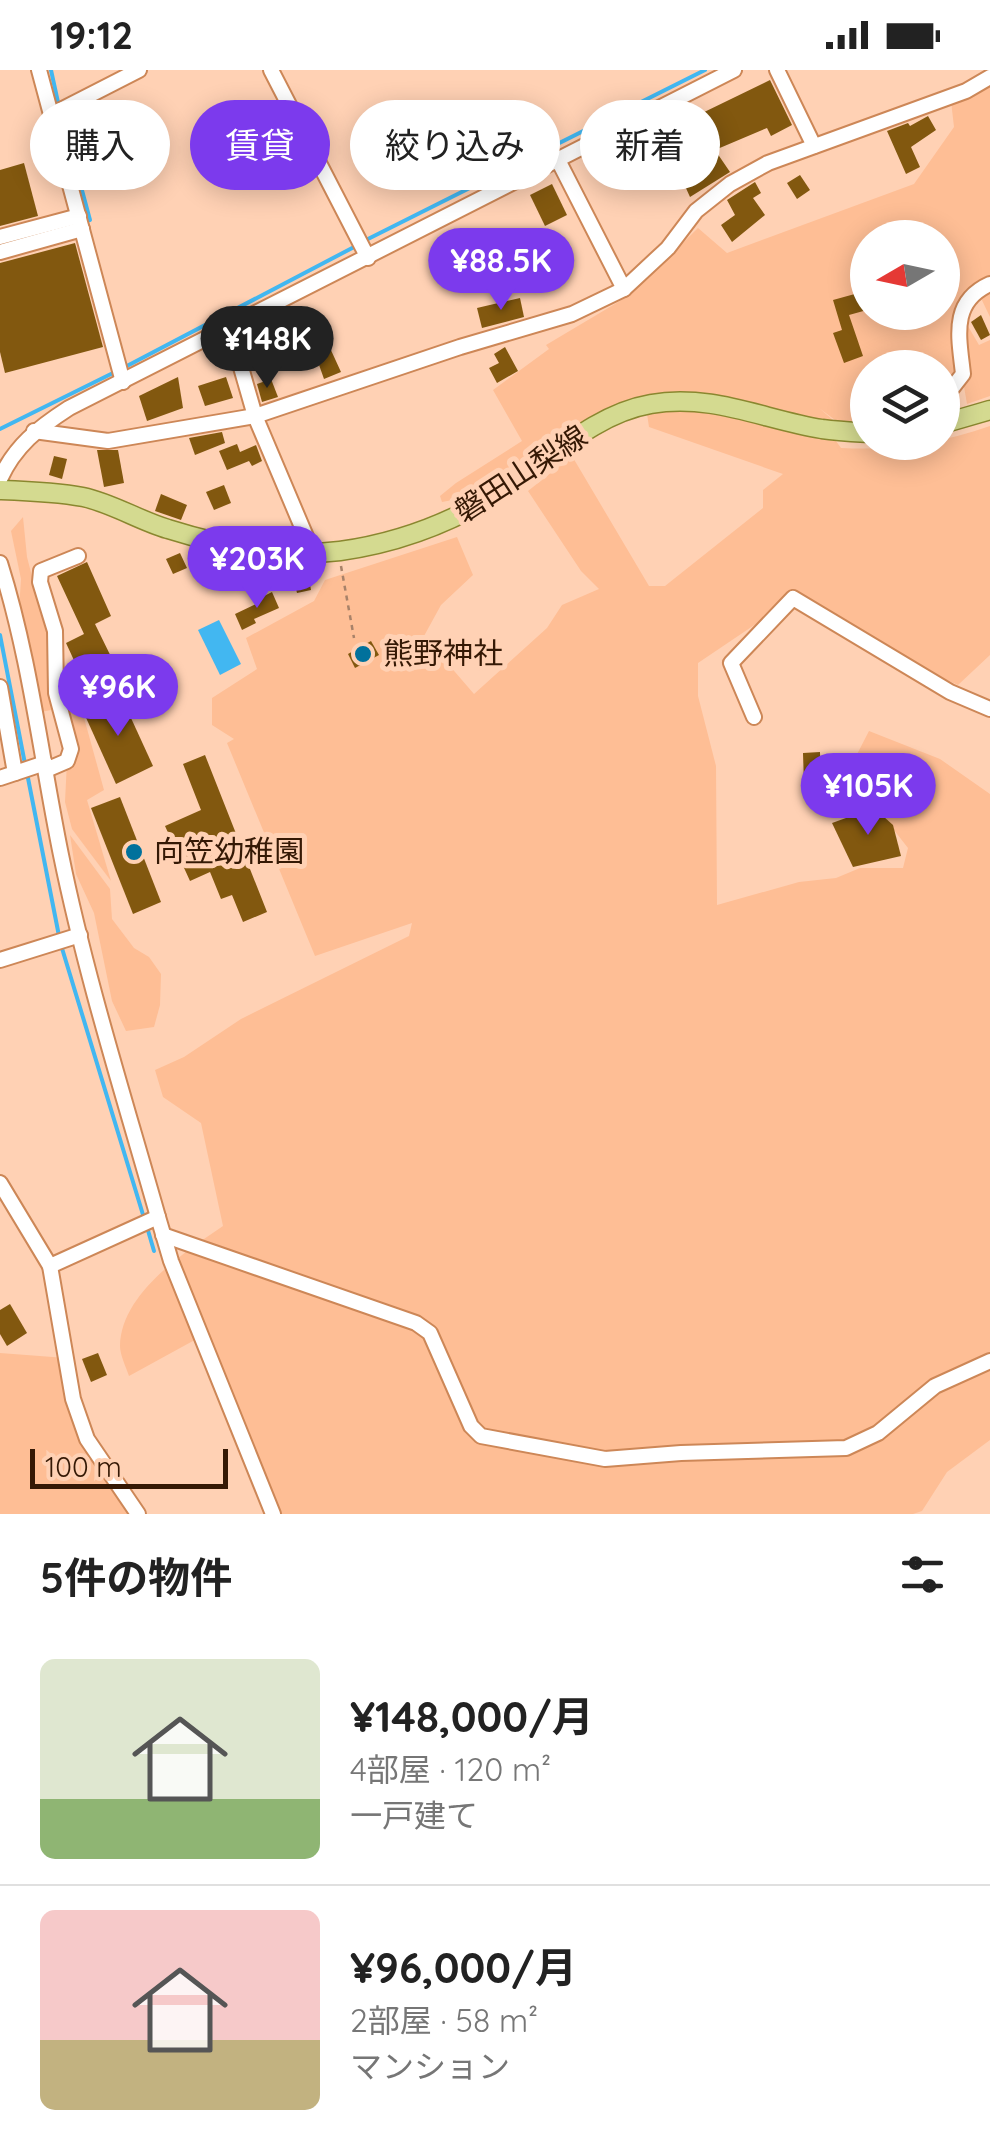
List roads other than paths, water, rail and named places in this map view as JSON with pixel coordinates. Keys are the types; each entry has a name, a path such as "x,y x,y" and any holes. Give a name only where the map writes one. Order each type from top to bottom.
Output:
{"main road":[{"name":"磐田山梨線","path":"0,490 85,498 168,529 224,543 338,551 376,545 453,519 503,490 585,431 622,412 650,404 689,400 850,431"},
{"path":"960,419 990,410"}],"street":[{"path":"39,70 47,100"},
{"path":"80,100 139,70"},
{"path":"271,70 368,258"},
{"path":"560,159 734,70"},
{"path":"777,70 814,146"},
{"path":"34,431 108,440 255,416 468,344 572,314 624,289 668,248 696,211 730,184 768,164 966,91 990,77"},
{"path":"560,164 624,289"},
{"path":"71,190 123,382"},
{"path":"0,480 16,451 34,431 68,408 500,190"},
{"path":"0,237 80,222"},
{"path":"0,252 80,222"},
{"path":"960,378 963,374 958,318 966,301 990,284"},
{"path":"230,329 255,416 314,552"},
{"path":"0,686 7,776 67,761 71,749 59,712 56,632 40,582 41,572 78,556"},
{"path":"0,563 23,647 61,855 80,935 163,1235 274,1514"},
{"path":"754,717 730,663 793,598 950,692 990,709"},
{"path":"0,960 80,935"},
{"path":"0,1183 50,1266 74,1399 87,1439 138,1514"},
{"path":"50,1266 158,1217"},
{"path":"163,1235 416,1323 430,1333 471,1426 482,1436 577,1456 642,1458 680,1453 820,1452 846,1448 878,1433 935,1386 990,1361"}],"water":[{"path":"219,620 241,664 220,675 198,630"}],"waterway":[{"path":"51,70 57,100"},
{"path":"364,241 705,70"},
{"path":"82,190 90,220 82,222"},
{"path":"0,244 24,238"},
{"path":"125,367 356,246"},
{"path":"0,429 117,371"},
{"path":"0,635 25,764"},
{"path":"27,773 59,936"},
{"path":"61,945 144,1218"},
{"path":"147,1227 154,1251"}],"place":[{"name":"熊野神社","path":"363,654"},
{"name":"向笠幼稚園","path":"134,852"}]}
